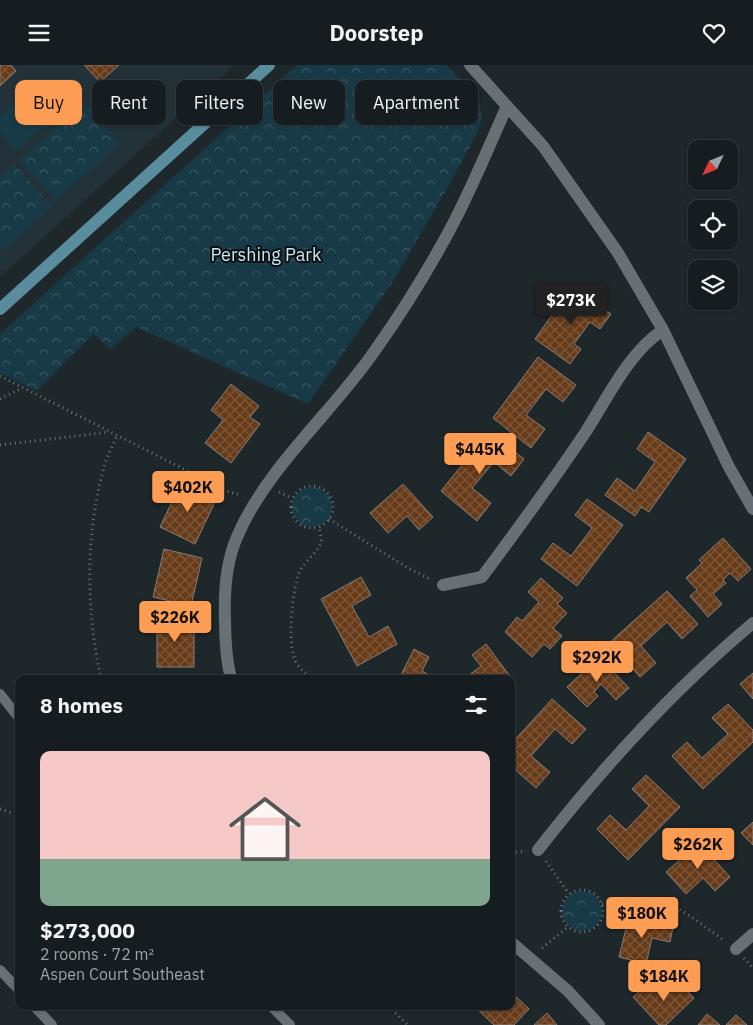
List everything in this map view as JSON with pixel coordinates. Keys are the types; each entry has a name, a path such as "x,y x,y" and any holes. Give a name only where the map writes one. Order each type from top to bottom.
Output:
{"main road":[{"path":"0,309 269,65"}],"street":[{"path":"470,65 543,146 618,253 663,330 729,467 753,509"},
{"path":"230,675 225,642 225,611 229,563 237,538 251,509 266,486 348,387 404,307 455,219 507,106"},
{"path":"443,585 482,577 580,440 638,350 663,330"},
{"path":"538,850 577,800 620,751 699,671 753,623"},
{"path":"736,949 753,933"},
{"path":"515,945 568,991 599,1025"}],"lane":[{"path":"0,694 15,713"},
{"path":"0,970 15,986"},
{"path":"38,1010 52,1025"},
{"path":"275,1010 290,1025"}],"path":[{"path":"0,376 229,492 242,495"},
{"path":"0,399 23,388"},
{"path":"0,445 110,432"},
{"path":"100,675 94,645 90,593 92,537 98,493 105,465 117,435"},
{"path":"313,485 325,490 332,501 333,507 329,519 320,527 314,529 303,527 294,519 290,509 290,503 296,492 313,485"},
{"path":"329,519 408,568 443,585"},
{"path":"308,675 296,663 292,648 292,602 299,572 306,560 318,549 321,541 320,527"},
{"path":"0,809 15,814"},
{"path":"538,850 569,894"},
{"path":"581,889 588,891 594,893 602,904 602,918 594,929 580,933 563,922 560,910 561,904 569,894 581,889"},
{"path":"602,904 622,899 660,901 675,908 736,949"},
{"path":"542,948 568,927"},
{"path":"392,1010 408,1025"}],"shaded area":[{"path":"0,65 234,65 217,80 176,80 176,118 0,277"}],"green space":[{"name":"Pershing Park","path":"297,65 447,65 461,80 355,80 355,125 478,125 478,100 482,118 478,131 444,194 390,286 308,404 136,327 111,349 93,334 37,391 0,373 0,334 231,125 263,125 263,96 273,87 273,125 345,125 345,80 280,80"},
{"path":"15,102 15,125 46,125 17,151 0,132 0,116"},
{"path":"82,103 92,112 92,125 104,125 120,143 56,201 20,160 58,125 82,125"},
{"path":"14,164 52,206 3,250 0,247 0,177"},
{"path":"312,487 326,493 332,507 326,521 312,527 298,521 292,507 298,493"},
{"path":"582,891 596,897 602,911 596,925 582,931 568,925 562,911 568,897"}],"building":[{"path":"0,65 11,65 16,71 0,86"},
{"path":"84,65 119,65 102,80 98,80"},
{"path":"566,295 579,304 585,295 611,314 600,329 590,322 574,344 581,349 570,364 535,339"},
{"path":"538,357 576,385 563,402 546,389 526,415 545,429 531,448 493,418"},
{"path":"231,384 259,406 250,417 260,424 231,463 205,443 223,420 211,410"},
{"path":"648,432 686,459 649,512 641,507 635,516 605,495 617,478 635,491 655,462 637,449"},
{"path":"494,435 524,459 511,476 494,462 472,488 491,503 477,521 441,491 483,439 487,443"},
{"path":"181,483 216,500 195,544 160,527"},
{"path":"403,484 433,517 419,530 407,516 388,533 370,513"},
{"path":"587,499 623,525 577,586 541,559 553,543 571,556 592,528 575,515"},
{"path":"723,538 751,569 738,581 730,573 723,580 726,583 713,594 722,604 708,617 690,596 697,590 686,578 702,563 699,560"},
{"path":"164,549 202,558 191,606 153,597"},
{"path":"361,577 371,595 352,606 369,637 388,626 397,644 357,666 321,599"},
{"path":"541,578 563,598 557,604 567,613 553,628 562,636 550,649 544,644 532,657 505,632 517,617 522,621 539,602 528,592"},
{"path":"667,591 698,624 682,639 667,622 641,646 656,663 640,677 609,643"},
{"path":"157,619 194,619 194,667 157,667"},
{"path":"486,644 509,675 469,675 481,666 472,655"},
{"path":"414,649 429,657 422,671 429,675 401,675"},
{"path":"599,657 629,688 616,700 601,684 594,692 598,696 587,707 567,687"},
{"path":"753,673 753,699 740,684"},
{"path":"552,699 586,729 572,744 555,729 531,756 550,772 536,788 515,770 515,740"},
{"path":"728,704 753,730 753,742 703,789 672,756 687,742 702,758 728,734 712,718"},
{"path":"646,775 680,807 628,860 597,829 610,815 626,830 649,806 632,789"},
{"path":"753,822 753,845 741,833"},
{"path":"699,843 730,877 715,891 703,878 686,894 666,872"},
{"path":"629,916 673,927 670,942 652,938 646,964 619,957"},
{"path":"677,980 694,998 666,1025 659,1025 633,997 651,981 663,994"},
{"path":"515,996 529,1009 514,1025 494,1025 478,1010 515,1010"},
{"path":"547,1013 557,1025 534,1025"},
{"path":"707,1014 720,1025 698,1025"},
{"path":"736,1015 747,1025 726,1025"}]}
